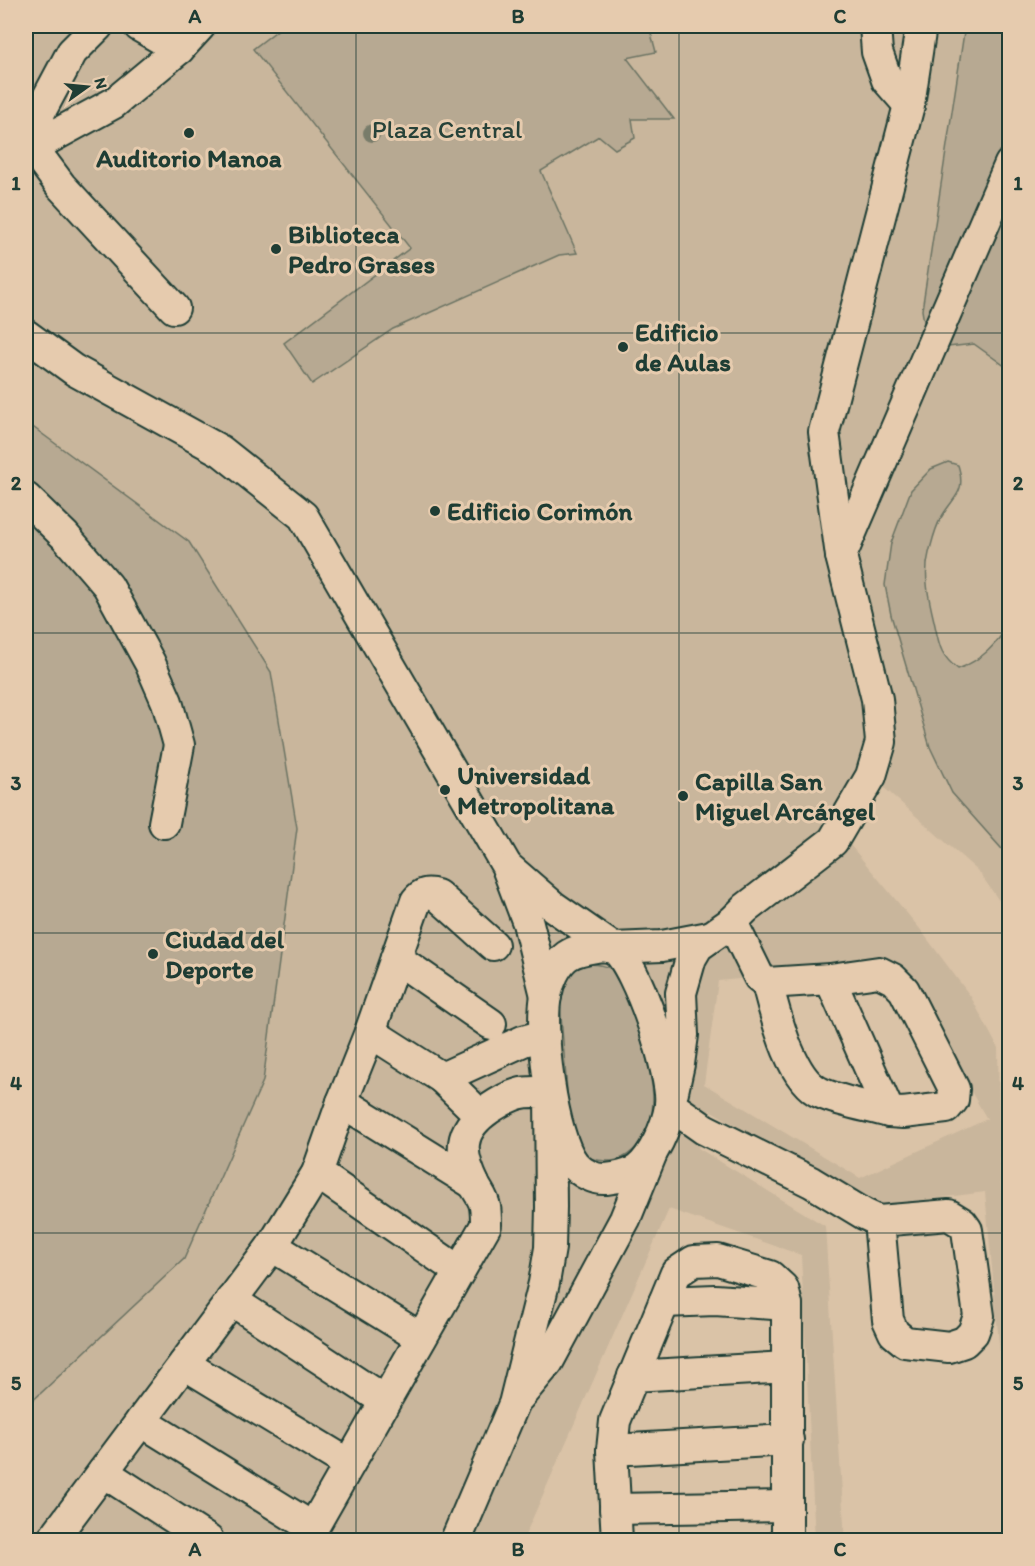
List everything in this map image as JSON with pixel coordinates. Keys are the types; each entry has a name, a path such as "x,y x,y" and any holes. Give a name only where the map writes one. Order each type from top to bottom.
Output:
{"lane":[{"path":"29,143 40,112 72,52 98,26"},
{"path":"139,26 179,49"},
{"path":"29,143 114,104 179,49 200,26"},
{"path":"875,26 877,52 887,80 909,105"},
{"path":"514,1404 548,1362 625,1219 662,1134 670,1106 683,1035 681,993 691,958 698,946 833,841 871,776 881,742 877,699 841,556 824,432 909,105 921,26"},
{"path":"29,143 61,186 174,308"},
{"path":"841,556 1010,164"},
{"path":"26,335 74,370 221,451 303,516 506,865 528,923 546,996 545,1035 550,1093 550,1248 544,1283 514,1404 456,1540"},
{"path":"26,498 65,536 108,586 150,663 167,702 179,746 164,823"},
{"path":"506,865 554,907 614,948 621,957 639,990 665,1063 670,1106 704,1129 811,1182 879,1221 949,1215 962,1223 967,1230 979,1316 973,1333 964,1342 950,1347 905,1342 894,1333 888,1320 879,1221"},
{"path":"63,1537 103,1472 272,1246 317,1173 416,901 421,895 429,892 437,895 493,945"},
{"path":"546,996 557,968 565,957 587,948 662,946 721,929"},
{"path":"721,929 766,983 774,1012 796,1069 819,1092 888,1112 903,1113 946,1108 953,1100 954,1089 904,990 893,979 879,972 830,979 766,983"},
{"path":"396,958 491,1024"},
{"path":"830,979 888,1112"},
{"path":"370,1032 442,1078 480,1115"},
{"path":"442,1078 523,1041 545,1035"},
{"path":"141,1421 309,1534 486,1225 485,1205 464,1157 464,1135 480,1115 506,1098 528,1091 550,1093"},
{"path":"550,1093 564,1146 574,1164 583,1172 595,1178 606,1179 627,1175 638,1169 652,1154"},
{"path":"342,1102 474,1184"},
{"path":"317,1173 459,1271"},
{"path":"272,1246 421,1338"},
{"path":"617,1540 612,1450 615,1421 676,1272 694,1261 718,1260 770,1276 783,1288 787,1305 787,1540"},
{"path":"231,1300 385,1401"},
{"path":"664,1302 715,1300 787,1305"},
{"path":"184,1364 349,1464"},
{"path":"633,1376 787,1366"},
{"path":"612,1450 788,1440"},
{"path":"103,1472 208,1540"},
{"path":"615,1509 787,1506"}],"shaded area":[{"name":"Universidad Metropolitana","path":"26,26 1009,26 1009,915 979,872 872,777 841,834 920,929 971,997 998,1048 1000,1170 1010,1315 1009,1441 985,1192 901,1203 866,1204 710,1110 698,1148 825,1226 845,1540 815,1540 801,1255 669,1209 523,1540 26,1540","holes":["897,964 987,1119 860,1178 704,1084 718,981"]}],"green space":[{"name":"Plaza Central","path":"283,26 649,26 656,52 627,58 674,119 632,119 635,138 615,149 599,136 541,171 577,253 559,255 393,329 312,384 284,343 410,248 253,49"},
{"path":"965,26 1009,26 1009,369 974,344 939,348 927,340 922,310"},
{"name":"Ciudad del Deporte","path":"26,422 189,542 271,672 297,828 263,1081 184,1259 26,1407"},
{"path":"948,462 958,465 961,482 960,489 939,522 927,561 929,596 941,648 947,659 958,669 975,661 988,651 1009,624 1009,857 952,793 930,747 891,615 885,585 891,543 911,490 931,469"},
{"path":"587,964 607,967 617,973 637,1025 650,1070 652,1086 651,1117 646,1131 633,1151 622,1158 610,1161 589,1158 579,1143 569,1115 560,1004 562,988 571,970"}],"place":[{"name":"Auditorio Manoa","path":"189,133"},
{"name":"Biblioteca Pedro Grases","path":"276,249"},
{"name":"Edificio de Aulas","path":"623,347"},
{"name":"Edificio Corimón","path":"435,511"},
{"name":"Universidad Metropolitana","path":"445,790"},
{"name":"Capilla San Miguel Arcángel","path":"683,796"},
{"name":"Ciudad del Deporte","path":"153,954"}]}
